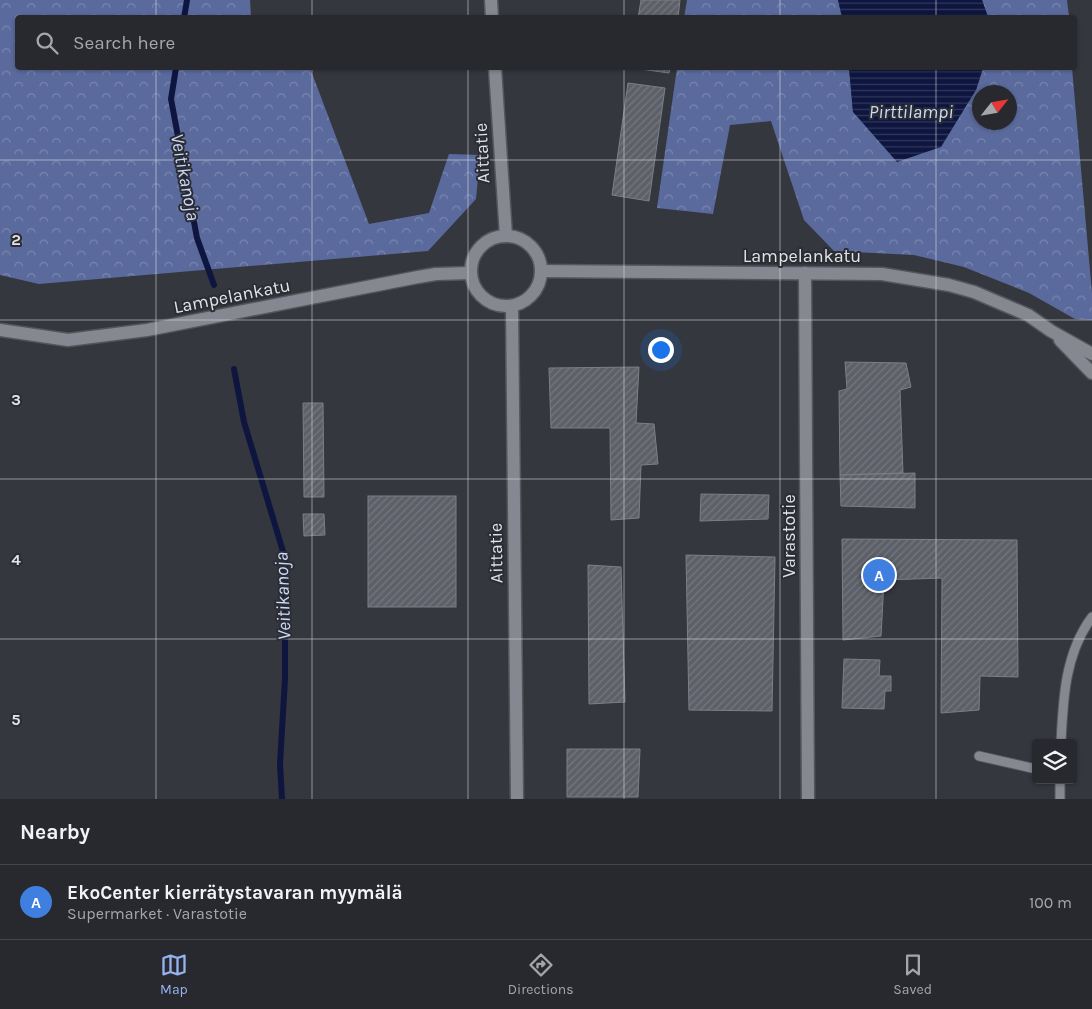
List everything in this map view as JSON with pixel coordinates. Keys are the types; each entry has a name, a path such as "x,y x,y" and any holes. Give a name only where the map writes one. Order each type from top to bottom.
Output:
{"street":[{"path":"491,0 492,15"},
{"name":"Aittatie","path":"495,70 506,236"},
{"path":"506,236 516,238 530,247 539,260 541,271 539,284 533,294 524,302 512,306 500,306 489,302 479,295 473,284 470,272 472,261 481,247 495,238 506,236"},
{"name":"Lampelankatu","path":"541,271 882,274 950,285 998,302 1028,315 1051,331 1092,354"},
{"name":"Lampelankatu","path":"0,330 68,340 147,330 418,277 470,272"},
{"name":"Varastotie","path":"806,273 808,799"},
{"name":"Aittatie","path":"512,306 517,799"},
{"name":"Lampelankatu","path":"1051,331 1092,373"}],"lane":[{"path":"1061,739 1062,712 1068,664 1083,629 1092,617"},
{"path":"979,756 1032,769"},
{"path":"1060,784 1060,799"}],"green space":[{"path":"0,0 250,0 251,15 15,15 15,70 311,70 369,224 429,213 449,154 480,155 476,199 428,251 39,284 0,275"},
{"path":"687,0 838,0 842,15 684,15"},
{"path":"982,0 1067,0 1069,15 987,15"},
{"path":"677,70 849,70 853,112 972,91 972,130 1017,130 1017,85 978,85 982,70 1072,70 1092,293 1092,320 1075,319 1029,293 964,267 914,255 834,251 804,220 771,121 730,125 713,214 657,208"}],"water":[{"path":"838,0 982,0 987,15 842,15"},
{"name":"Pirttilampi","path":"849,70 982,70 978,85 972,85 972,97 941,147 897,162 853,112"}],"building":[{"path":"641,0 680,0 678,15 638,15"},
{"path":"647,70 670,70 669,73"},
{"path":"628,83 665,88 649,201 612,195"},
{"path":"845,362 906,363 911,387 900,390 903,473 840,475 839,391 847,389"},
{"path":"639,367 636,423 654,424 658,464 641,465 639,518 611,520 610,428 551,428 549,368"},
{"path":"303,403 323,403 324,497 304,497"},
{"path":"915,473 915,508 841,506 840,475"},
{"path":"701,494 769,495 768,519 700,521"},
{"path":"368,496 456,496 456,607 368,607"},
{"path":"303,514 324,514 325,535 304,536"},
{"path":"842,539 1017,540 1018,677 980,676 979,710 941,713 942,578 884,580 881,636 843,640"},
{"path":"686,555 775,557 772,711 689,710"},
{"path":"588,565 621,567 625,702 589,704"},
{"path":"844,659 880,660 879,676 891,676 891,691 885,691 884,709 842,708"},
{"path":"567,749 640,749 638,797 567,797"}],"waterway":[{"name":"Veitikanoja","path":"184,15 187,0"},
{"name":"Veitikanoja","path":"176,70 171,99 197,238 214,285"},
{"name":"Veitikanoja","path":"234,369 244,422 285,558 285,679 280,764 282,799"}],"place":[{"name":"EkoCenter kierrätystavaran myymälä","path":"879,575"}]}
